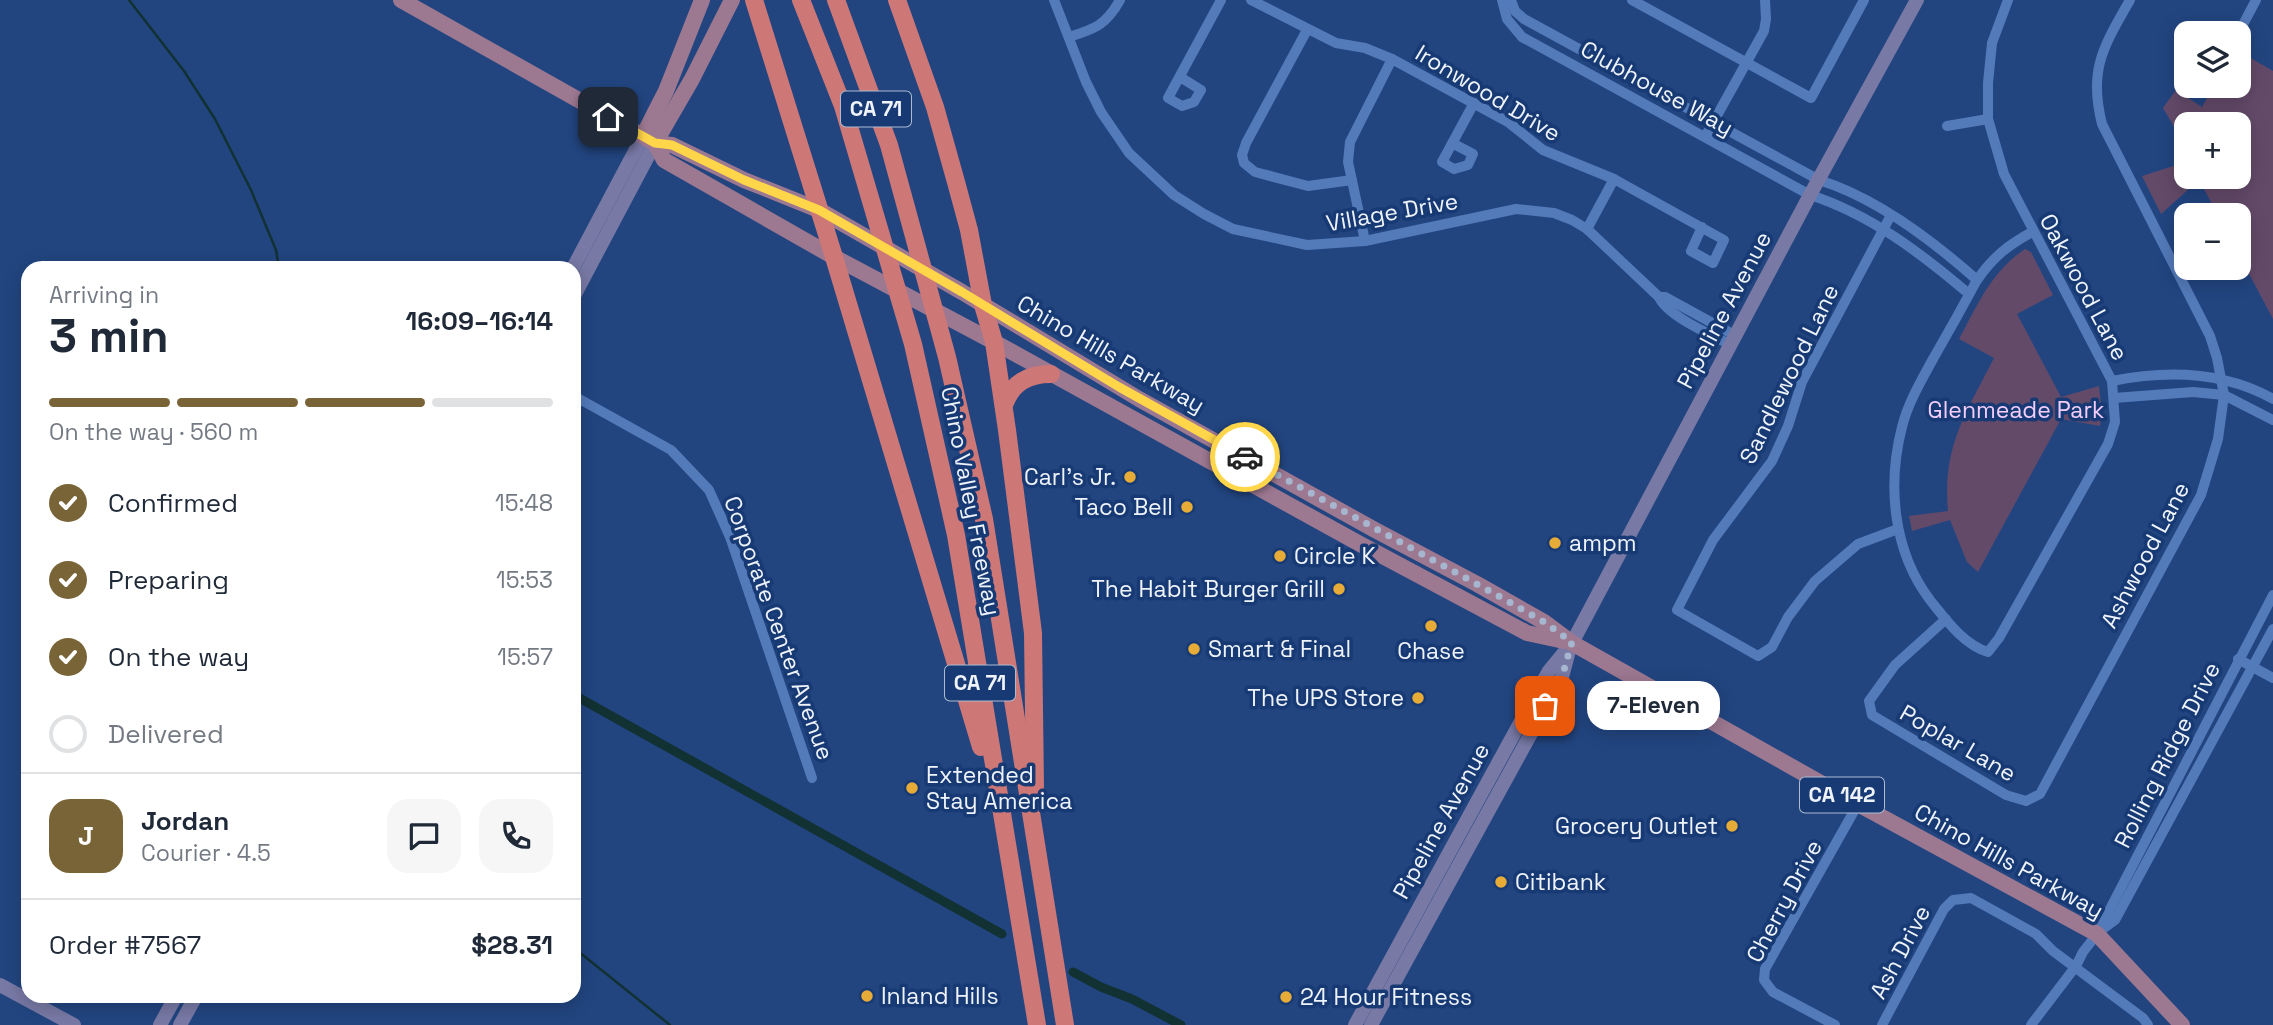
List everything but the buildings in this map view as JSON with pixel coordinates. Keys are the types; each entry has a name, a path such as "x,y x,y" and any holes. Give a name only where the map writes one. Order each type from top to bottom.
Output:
{"highway":[{"path":"754,0 1001,813"},
{"name":"Chino Valley Freeway","path":"801,0 843,106 913,344 956,535 1037,1025"},
{"name":"Chino Valley Freeway","path":"836,0 889,145 947,357 984,519 1065,1025"},
{"path":"897,0 935,107 970,230 983,305 994,342 1033,633 1035,846"},
{"path":"1004,405 1016,384 1037,374 1051,373"}],"main road":[{"name":"Chino Hills Parkway","path":"401,0 649,140 672,145 744,180 819,210 1139,399 1544,622 1572,642 1858,804 2097,934 2182,1025"},
{"path":"581,281 649,140 702,0"},
{"path":"577,261 649,140 692,79 732,0"},
{"name":"Pipeline Avenue","path":"1355,1025 1532,701 1549,671 1572,642 1917,0"},
{"name":"Chino Hills Parkway","path":"649,140 664,160 834,257 1350,538 1527,632 1572,642"},
{"name":"Pipeline Avenue","path":"1371,1025 1562,677 1572,642"},
{"path":"0,985 21,996"},
{"path":"34,1003 75,1025"},
{"path":"160,1025 172,1003"},
{"path":"180,1025 192,1003"}],"street":[{"name":"Village Drive","path":"1054,0 1101,112 1129,153 1174,195 1233,229 1307,245 1365,241 1516,209 1555,213 1587,229 1659,297 1667,309 1702,323 1734,341"},
{"path":"1069,37 1095,29 1106,21 1120,0"},
{"path":"1180,77 1221,0"},
{"name":"Ironwood Drive","path":"1251,0 1336,43 1365,48 1392,59 1508,122 1543,150 1614,179 1702,227"},
{"name":"Clubhouse Way","path":"1502,0 1507,19 1522,37 1811,195 1828,200 1883,230 1925,257 1969,294"},
{"name":"Clubhouse Way","path":"1511,0 1515,11 1524,19 1819,180 1836,185 1891,215 1934,243 1977,280"},
{"path":"1632,0 1811,99 1864,0"},
{"path":"1705,137 1764,32 1765,0"},
{"name":"Oakwood Lane","path":"1946,620 1975,648 1988,652 1999,638 2108,444 2115,422 2112,381 2004,174 1988,119 1988,83 1993,43 2008,0"},
{"name":"Ashwood Lane","path":"2026,801 2040,794 2201,495 2218,439 2224,395 2210,336 2102,124 2097,103 2097,74 2104,47 2130,0"},
{"path":"2245,21 2256,0"},
{"path":"1307,30 1246,143 1242,155 1244,163 1255,172 1308,186 1352,180"},
{"path":"1365,241 1348,162 1350,142 1392,59"},
{"path":"1452,143 1474,103"},
{"path":"1947,126 1988,119"},
{"path":"1587,229 1614,179"},
{"name":"Sandlewood Lane","path":"1891,215 1802,382 1788,426 1772,461 1713,540 1677,610 1758,656 1772,647 1788,617 1815,581 1858,544 1898,529"},
{"path":"1946,620 1918,580 1907,559 1898,529 1894,492 1902,426 1916,391 1977,280 2007,246 2034,232"},
{"path":"2112,381 2172,375 2221,378 2250,387 2273,399"},
{"path":"2114,398 2193,392 2224,395 2273,419"},
{"name":"Corporate Center Avenue","path":"581,400 671,450 709,490 730,537 812,778"},
{"name":"Rolling Ridge Drive","path":"2097,934 2273,595"},
{"name":"Poplar Lane","path":"1946,620 1895,666 1869,701 1872,715 2006,795 2026,801"},
{"name":"Rolling Ridge Drive","path":"2031,1025 2076,966 2082,952 2097,934 2115,920 2273,629"},
{"path":"2238,659 2273,678"},
{"name":"Cherry Drive","path":"1835,1025 1773,992 1764,980 1765,969 1858,804"},
{"name":"Ash Drive","path":"1882,1025 1944,909 1953,900 1971,898 2036,934 2053,951 2076,966"},
{"path":"2076,966 2143,1018 2148,1025"}],"green space":[{"path":"2251,58 2273,71 2273,319 2251,278 2251,203 2211,203 2204,189 2251,189 2251,112 2174,112 2174,127 2163,108 2174,93 2174,98 2188,98 2202,107 2207,98 2251,98"},
{"path":"2174,166 2174,189 2189,189 2161,214 2142,176"},
{"name":"Glenmeade Park","path":"2025,249 2031,252 2053,295 2017,314 2061,397 2099,386 2102,414 2100,426 2061,419 1978,572 1967,562 1950,520 1912,531 1909,516 1948,511 1949,468 1958,431 1994,358 1959,339 1994,278"}],"waterway":[{"path":"129,0 184,71 215,119 251,190 276,250 278,261"},
{"path":"581,699 1002,934"},
{"path":"581,954 670,1025"},
{"path":"1073,972 1181,1025"}],"way so far":[{"path":"1245,457 1495,594 1544,622 1572,642 1562,677 1545,706"}],"place":[{"name":"Carl's Jr.","path":"1130,477"},
{"name":"Taco Bell","path":"1187,507"},
{"name":"ampm","path":"1555,543"},
{"name":"Circle K","path":"1280,556"},
{"name":"The Habit Burger Grill","path":"1339,589"},
{"name":"Chase","path":"1431,626"},
{"name":"Smart & Final","path":"1194,649"},
{"name":"The UPS Store","path":"1418,698"},
{"name":"7-Eleven","path":"1545,706"},
{"name":"Extended Stay America","path":"912,788"},
{"name":"Grocery Outlet","path":"1732,826"},
{"name":"Citibank","path":"1501,882"},
{"name":"Inland Hills","path":"867,996"},
{"name":"24 Hour Fitness","path":"1286,997"}],"route":[{"path":"608,117 655,143 672,145 744,180 819,210 1119,387 1245,457"}]}
